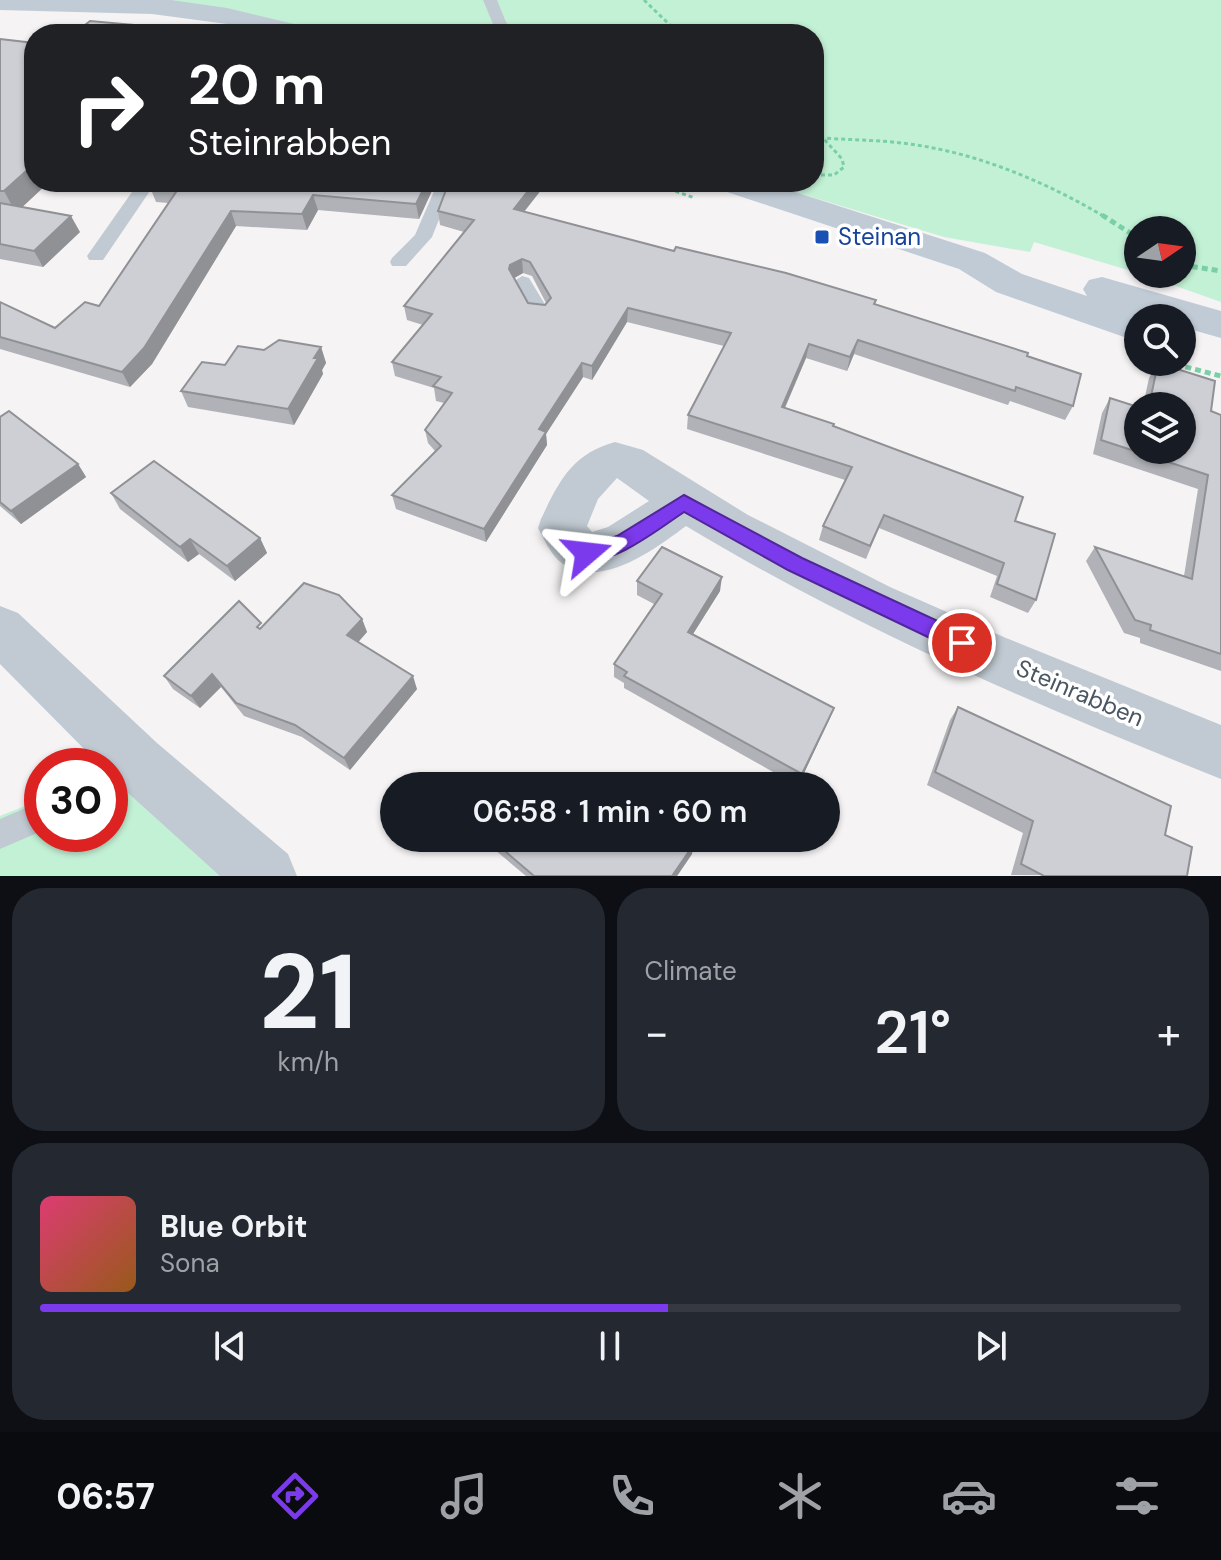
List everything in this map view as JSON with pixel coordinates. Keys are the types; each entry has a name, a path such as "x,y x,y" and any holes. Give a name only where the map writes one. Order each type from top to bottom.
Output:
{"main road":[{"path":"0,2 112,1 165,5 216,12 262,24"},
{"path":"761,192 972,261 1009,283 1124,322"},
{"path":"972,261 1017,264 1221,325"},
{"path":"1196,347 1221,355"}],"street":[{"name":"Steinrabben","path":"684,502 795,564 948,637 1221,752"},
{"path":"0,629 102,748"},
{"path":"128,776 266,876"}],"lane":[{"path":"490,0 500,24"},
{"path":"96,256 141,192"},
{"path":"399,262 423,237 442,192"},
{"path":"522,282 539,311"},
{"path":"0,834 24,824"}],"path":[{"path":"644,0 669,24"},
{"path":"824,138 879,141 959,154 998,167 1066,197 1124,228"},
{"path":"824,139 842,159 844,167 834,175 824,174"},
{"path":"1196,267 1221,271"},
{"path":"1196,370 1221,376"}],"green space":[{"path":"82,0 1221,0 1221,302 1182,288 1196,288 1196,216 1124,216 1124,269 1034,242 1030,252 944,237 795,192 824,192 824,24 233,24"},
{"path":"128,785 266,876 0,876 0,816 24,806 24,852 128,852"}],"building":[{"path":"90,21 124,24 86,24"},
{"path":"0,39 24,42 24,173 0,191"},
{"path":"176,192 422,192 416,204 313,195 302,214 231,211 144,348 122,372 0,337 0,302 55,328 85,302 99,306"},
{"path":"445,192 527,192 514,209 674,251 676,247 786,273 876,300 874,304 1028,353 1027,356 1081,374 1073,406 1016,387 1015,391 858,340 850,357 809,344 782,407 1023,497 1015,521 1055,534 1036,600 997,584 1004,563 884,515 870,546 823,526 852,467 688,415 731,333 628,308 592,366 582,363 539,429 546,432 484,529 392,495 441,446 425,430 452,393 433,386 441,377 392,362 432,314 404,306 474,220 438,211","holes":["522,259 530,262 551,298 545,305 528,303 509,269 510,265"]},
{"path":"0,203 71,216 34,251 0,244"},
{"path":"279,340 321,347 314,358 318,358 288,409 181,391 202,362 225,365 238,346 264,350"},
{"path":"1196,375 1215,381 1211,411 1221,415 1221,654 1150,630 1151,625 1135,620 1095,547 1192,579 1208,475 1174,464 1196,464 1196,392 1152,392 1155,376"},
{"path":"1110,398 1124,402 1124,448 1101,440"},
{"path":"9,411 78,464 11,511 0,502 0,417"},
{"path":"154,461 260,538 227,566 190,539 180,547 111,493"},
{"path":"662,547 722,577 688,632 834,708 803,772 624,676 627,672 614,664 662,594 637,581"},
{"path":"304,583 339,595 362,619 347,635 413,676 344,758 295,725 236,703 212,674 191,696 164,676 239,601 261,623 257,627 260,629"},
{"path":"958,707 1171,806 1165,835 1192,847 1187,876 1044,876 1021,864 1033,821 935,772"},
{"path":"506,852 688,852 672,876 534,876"}],"place":[{"name":"Steinan","path":"822,237"}],"route":[{"path":"587,553 622,543 684,502 795,564 962,643"}]}
